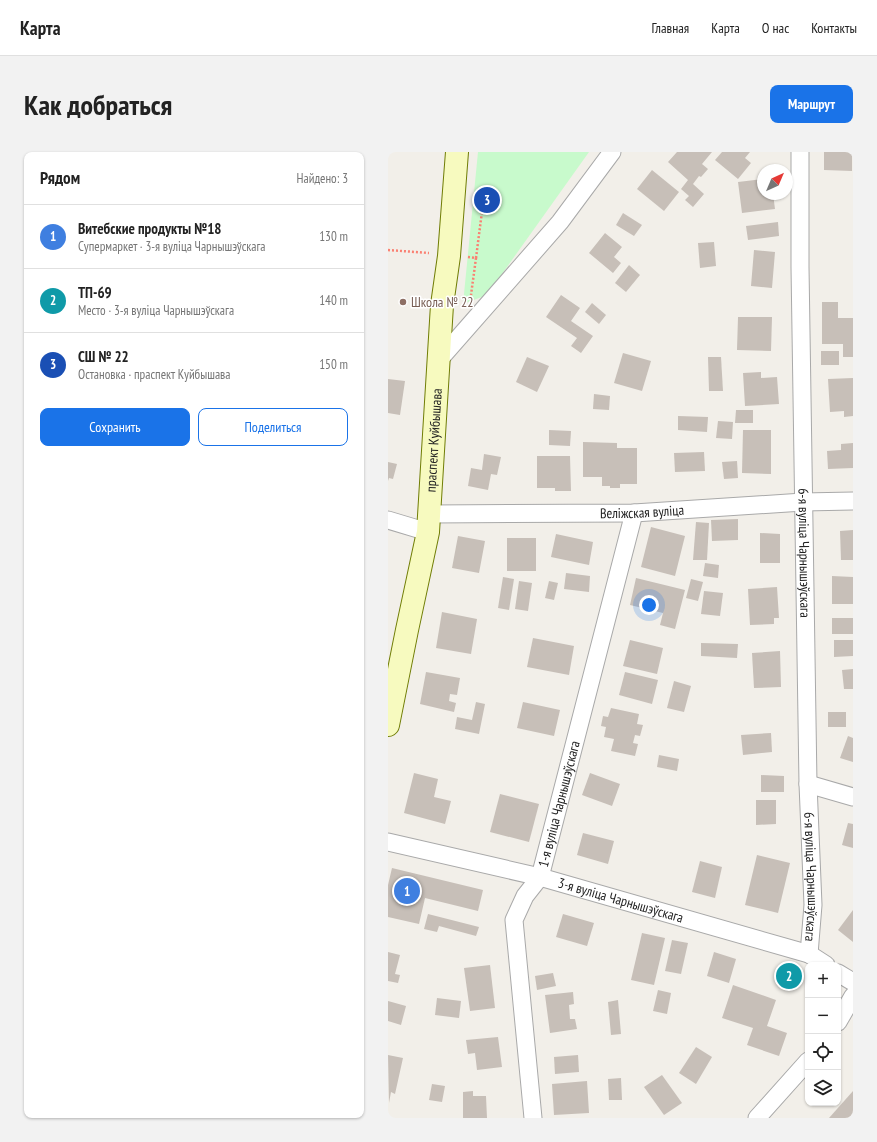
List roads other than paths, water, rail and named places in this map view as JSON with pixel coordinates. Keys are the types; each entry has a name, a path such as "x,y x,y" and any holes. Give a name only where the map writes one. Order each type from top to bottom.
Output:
{"street":[{"name":"праспект Куйбышава","path":"388,725 429,523 442,305 449,256 457,152"},
{"path":"439,360 560,222 612,152"},
{"name":"6-я вуліца Чарнышэўскага","path":"800,152 803,502 808,784 813,905 809,954"},
{"name":"Веліжская вуліца","path":"388,520 429,523 634,513 803,502 853,501"},
{"name":"1-я вуліца Чарнышэўскага","path":"532,1118 514,920 525,896 540,877 634,513"},
{"path":"808,784 853,797"},
{"name":"3-я вуліца Чарнышэўскага","path":"388,842 540,877 809,954 821,962"},
{"path":"841,975 853,982"},
{"path":"841,1017 853,996"},
{"path":"757,1118 805,1064"}],"place":[{"name":"СШ № 22","path":"487,200"},
{"name":"Школа № 22","path":"403,302"},
{"name":"Витебские продукты №18","path":"407,891"},
{"name":"ТП-69","path":"789,976"}]}
